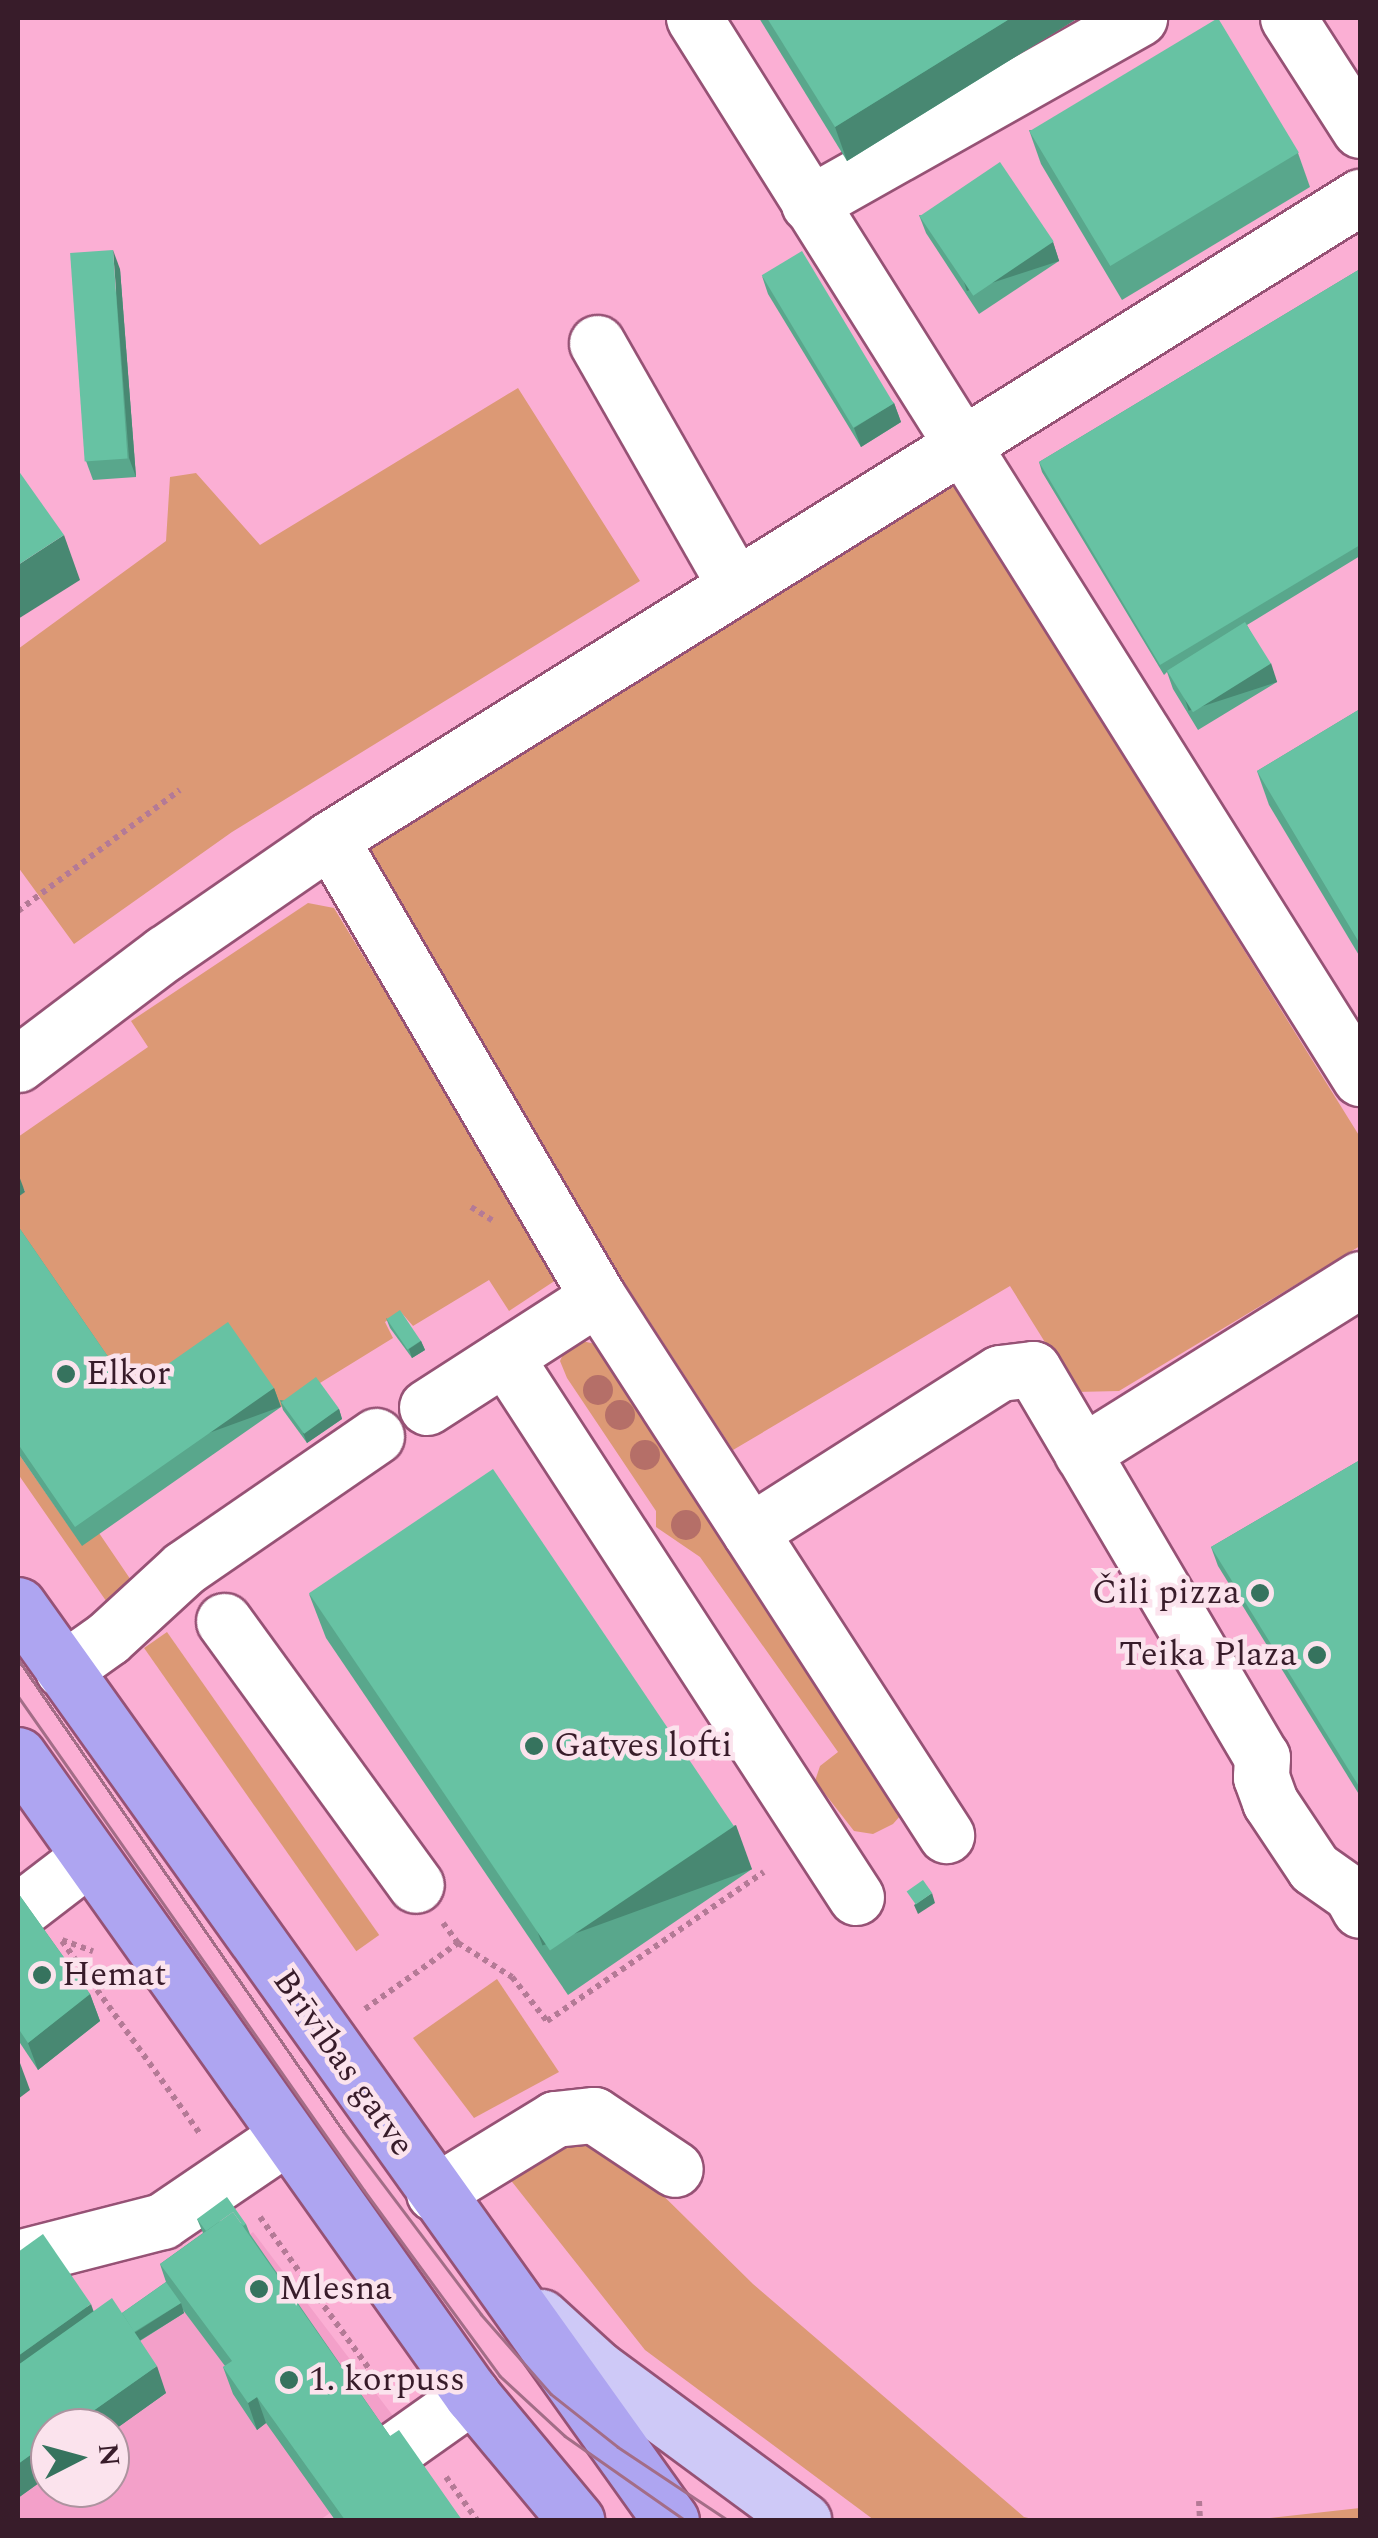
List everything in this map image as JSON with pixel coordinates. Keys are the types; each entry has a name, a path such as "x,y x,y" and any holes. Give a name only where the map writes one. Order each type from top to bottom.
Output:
{"highway":[{"name":"Brīvības gatve","path":"18,1604 434,2193 671,2520"},
{"path":"18,1755 472,2395 576,2520"}],"main road":[{"path":"490,2271 598,2368 803,2520"}],"street":[{"path":"694,18 1360,1078"},
{"path":"809,204 1139,18"},
{"path":"1288,18 1360,130"},
{"path":"27,1037 165,953 330,839 734,584 1360,197"},
{"path":"597,343 734,584"},
{"path":"330,839 598,1297 946,1835"},
{"path":"1082,1453 1360,1280"},
{"path":"427,1407 598,1297"},
{"path":"505,1357 856,1896"},
{"path":"750,1532 1000,1373 1033,1369 1262,1757 1261,1778 1270,1802 1314,1868 1351,1894 1360,1910"},
{"path":"63,1670 108,1638 184,1568 376,1436"},
{"path":"224,1621 428,1901"},
{"path":"41,1925 89,1857"},
{"path":"434,2193 555,2119 594,2116 675,2168"},
{"path":"18,2258 162,2221 286,2136"},
{"path":"404,2443 472,2395"}],"path":[{"path":"18,911 180,790"},
{"path":"428,1901 458,1943 512,1977 547,2021 764,1872"},
{"path":"41,1925 231,2176 404,2443 477,2520"},
{"path":"362,2011 458,1943"},
{"path":"1199,2501 1200,2520"}],"shaded area":[{"path":"518,388 640,581 232,832 74,944 18,867 18,649 166,541 170,477 196,473 260,545"},
{"path":"955,485 1360,1137 1360,1246 1119,1391 1076,1392 1010,1286 733,1450 598,1242 367,848"},
{"path":"308,903 334,908 559,1278 509,1311 489,1280 413,1326 400,1311 385,1322 393,1338 281,1407 235,1341 138,1409 18,1235 18,1197 25,1191 18,1181 18,1137 148,1047 131,1021"},
{"path":"582,1341 600,1345 901,1815 893,1824 873,1834 854,1831 815,1781 820,1766 838,1752 700,1557 656,1527 656,1511 567,1378 560,1361 566,1348"},
{"path":"18,1453 82,1545 99,1533 137,1589 111,1608 18,1474"},
{"path":"167,1632 379,1935 356,1951 144,1648"},
{"path":"497,1979 559,2072 474,2118 413,2038"},
{"path":"594,2145 627,2160 753,2284 1024,2517 1037,2520 874,2520 645,2350 509,2178 560,2147"},
{"path":"253,2232 419,2450 320,2520 18,2520 18,2397"},
{"path":"1360,2508 1360,2520 1252,2520"}],"building":[{"path":"767,18 1011,18 835,127"},
{"path":"1218,18 1299,153 1110,266 1029,131"},
{"path":"1000,162 1054,242 973,296 920,216"},
{"path":"113,250 128,458 85,461 70,253"},
{"path":"802,251 894,404 853,428 762,275"},
{"path":"1360,269 1360,545 1160,665 1039,462"},
{"path":"18,470 64,535 18,565"},
{"path":"1245,622 1271,664 1193,712 1167,671"},
{"path":"1360,709 1360,944 1257,771"},
{"name":"Elkor","path":"18,1226 131,1390 228,1322 274,1388 75,1527 18,1444"},
{"path":"400,1310 421,1341 407,1350 387,1319"},
{"path":"316,1377 339,1409 304,1434 281,1402"},
{"name":"Teika Plaza","path":"1360,1460 1360,1788 1211,1547"},
{"name":"Gatves lofti","path":"493,1469 734,1826 550,1950 309,1593"},
{"path":"923,1880 932,1893 916,1905 907,1891"},
{"path":"18,1893 90,1994 28,2043 18,2028"},
{"path":"227,2197 246,2224 243,2226 233,2212 206,2231 197,2219"},
{"name":"1. korpuss","path":"233,2212 390,2436 399,2430 462,2520 345,2520 257,2397 248,2403 223,2367 232,2361 160,2264"},
{"path":"43,2234 91,2304 18,2356 18,2252"},
{"path":"166,2282 181,2303 134,2332 122,2313"},
{"path":"112,2298 157,2366 97,2408 30,2408 30,2455 18,2464 18,2365"}],"tram line":[{"path":"18,1659 344,2132 481,2314 551,2394 618,2447 728,2520"},
{"path":"18,1696 364,2190 500,2376 565,2436 685,2520"}],"place":[{"name":"Elkor","path":"66,1374"},
{"name":"Čili pizza","path":"1260,1593"},
{"name":"Teika Plaza","path":"1317,1655"},
{"name":"Gatves lofti","path":"534,1746"},
{"name":"Hemat","path":"42,1975"},
{"name":"Mlesna","path":"259,2289"},
{"name":"1. korpuss","path":"289,2380"}]}
